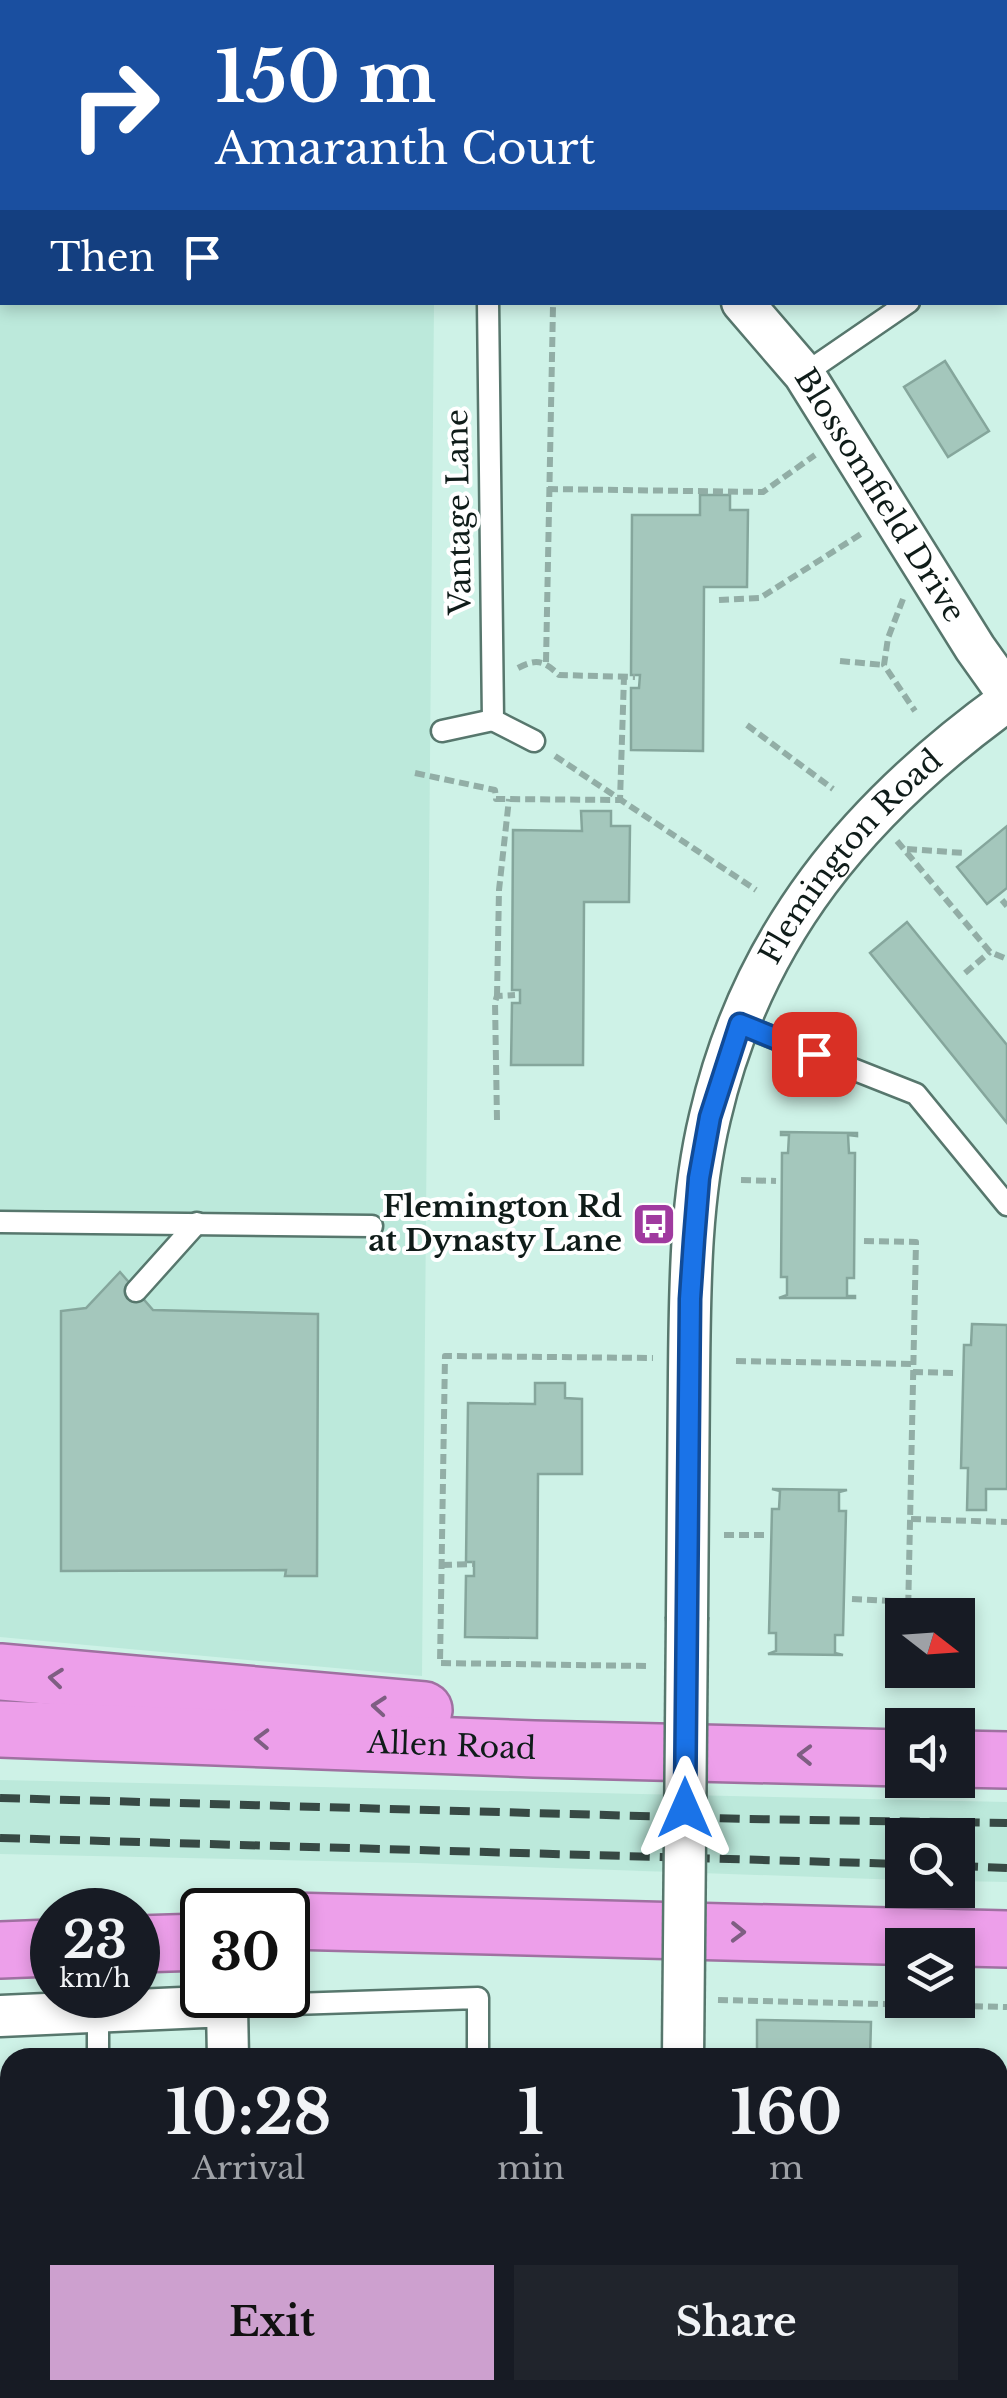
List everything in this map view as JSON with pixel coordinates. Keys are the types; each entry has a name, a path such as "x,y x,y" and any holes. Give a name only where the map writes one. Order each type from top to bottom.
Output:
{"highway":[{"path":"0,1672 494,1716 534,1749"},
{"name":"Allen Road","path":"0,1729 885,1758"},
{"path":"975,1759 1007,1760"},
{"path":"0,1914 30,1915"},
{"path":"310,1923 1007,1939"},
{"path":"310,1937 536,1928"},
{"path":"0,1950 30,1949"}],"street":[{"name":"Blossomfield Drive","path":"745,305 804,374 1007,697"},
{"name":"Flemington Road","path":"683,2048 690,1299 699,1178 710,1117 740,1024 794,915 870,816 916,772 1007,697"},
{"path":"0,2016 30,2014"},
{"path":"227,2018 228,2048"}],"lane":[{"name":"Vantage Lane","path":"488,305 492,720"},
{"path":"804,374 905,305"},
{"path":"442,731 492,720 534,741"},
{"path":"740,1024 916,1094 1007,1205"},
{"path":"0,1222 372,1226"},
{"path":"136,1290 197,1223"},
{"path":"310,2003 478,1998 478,2048"},
{"path":"98,2018 98,2048"}],"path":[{"path":"546,662 552,306"},
{"path":"548,489 763,492 816,455"},
{"path":"719,600 760,598 862,534"},
{"path":"903,598 888,638 884,665 915,711"},
{"path":"511,682 514,670 532,660 546,662 559,675 635,677"},
{"path":"840,661 884,665"},
{"path":"620,800 624,677"},
{"path":"747,725 833,788"},
{"path":"534,741 756,890"},
{"path":"416,773 496,790 496,798 620,800"},
{"path":"498,1120 499,890 508,799"},
{"path":"891,836 907,849 990,952 1007,958"},
{"path":"907,849 964,853"},
{"path":"965,973 990,952"},
{"path":"497,996 515,996"},
{"path":"741,1180 776,1182"},
{"path":"864,1241 916,1242 908,1598"},
{"path":"646,1666 440,1663 445,1356 659,1358"},
{"path":"736,1360 912,1368 958,1374"},
{"path":"911,1519 1007,1522"},
{"path":"724,1535 768,1535"},
{"path":"442,1565 472,1564"},
{"path":"852,1599 885,1601"},
{"path":"684,1999 1007,2008"}],"shaded area":[{"path":"0,305 434,305 422,1676 0,1637"},
{"path":"0,1780 1007,1802 1007,1882 975,1881 975,1818 885,1818 885,1879 0,1854"}],"building":[{"path":"945,361 989,431 948,457 904,387"},
{"path":"700,495 730,495 730,510 748,510 747,587 704,587 703,751 631,750 631,688 639,688 640,675 631,675 632,515 700,515"},
{"path":"581,811 611,811 611,826 630,826 629,902 584,902 583,1065 511,1065 512,1003 520,1003 520,990 512,990 513,830 582,831"},
{"path":"1007,826 1007,888 987,904 957,867"},
{"path":"907,922 1007,1045 1007,1123 870,953"},
{"path":"781,1132 857,1133 848,1135 849,1153 855,1153 854,1278 847,1278 847,1296 855,1298 779,1298 787,1295 787,1277 781,1277 782,1153 788,1153 789,1135"},
{"path":"120,1272 153,1310 318,1314 317,1576 285,1576 286,1570 61,1571 61,1311 86,1308"},
{"path":"972,1324 1007,1325 1007,1489 986,1489 986,1510 967,1510 968,1468 961,1468 964,1345 971,1345"},
{"path":"535,1383 565,1383 565,1398 582,1399 582,1474 538,1474 537,1638 465,1637 466,1576 474,1576 474,1562 466,1562 468,1403 535,1404"},
{"path":"772,1489 847,1490 839,1492 839,1511 846,1511 843,1635 835,1635 835,1653 843,1655 768,1654 776,1651 776,1633 769,1633 772,1509 779,1509 780,1491"},
{"path":"757,2020 871,2022 870,2048 757,2048"}],"railway":[{"path":"0,1798 1007,1823"},
{"path":"0,1838 885,1864"},
{"path":"975,1867 1007,1868"}],"place":[{"name":"Flemington Rd at Dynasty Lane","path":"654,1224"}],"route":[{"path":"685,1808 690,1299 699,1178 710,1117 740,1024 814,1054"}]}
